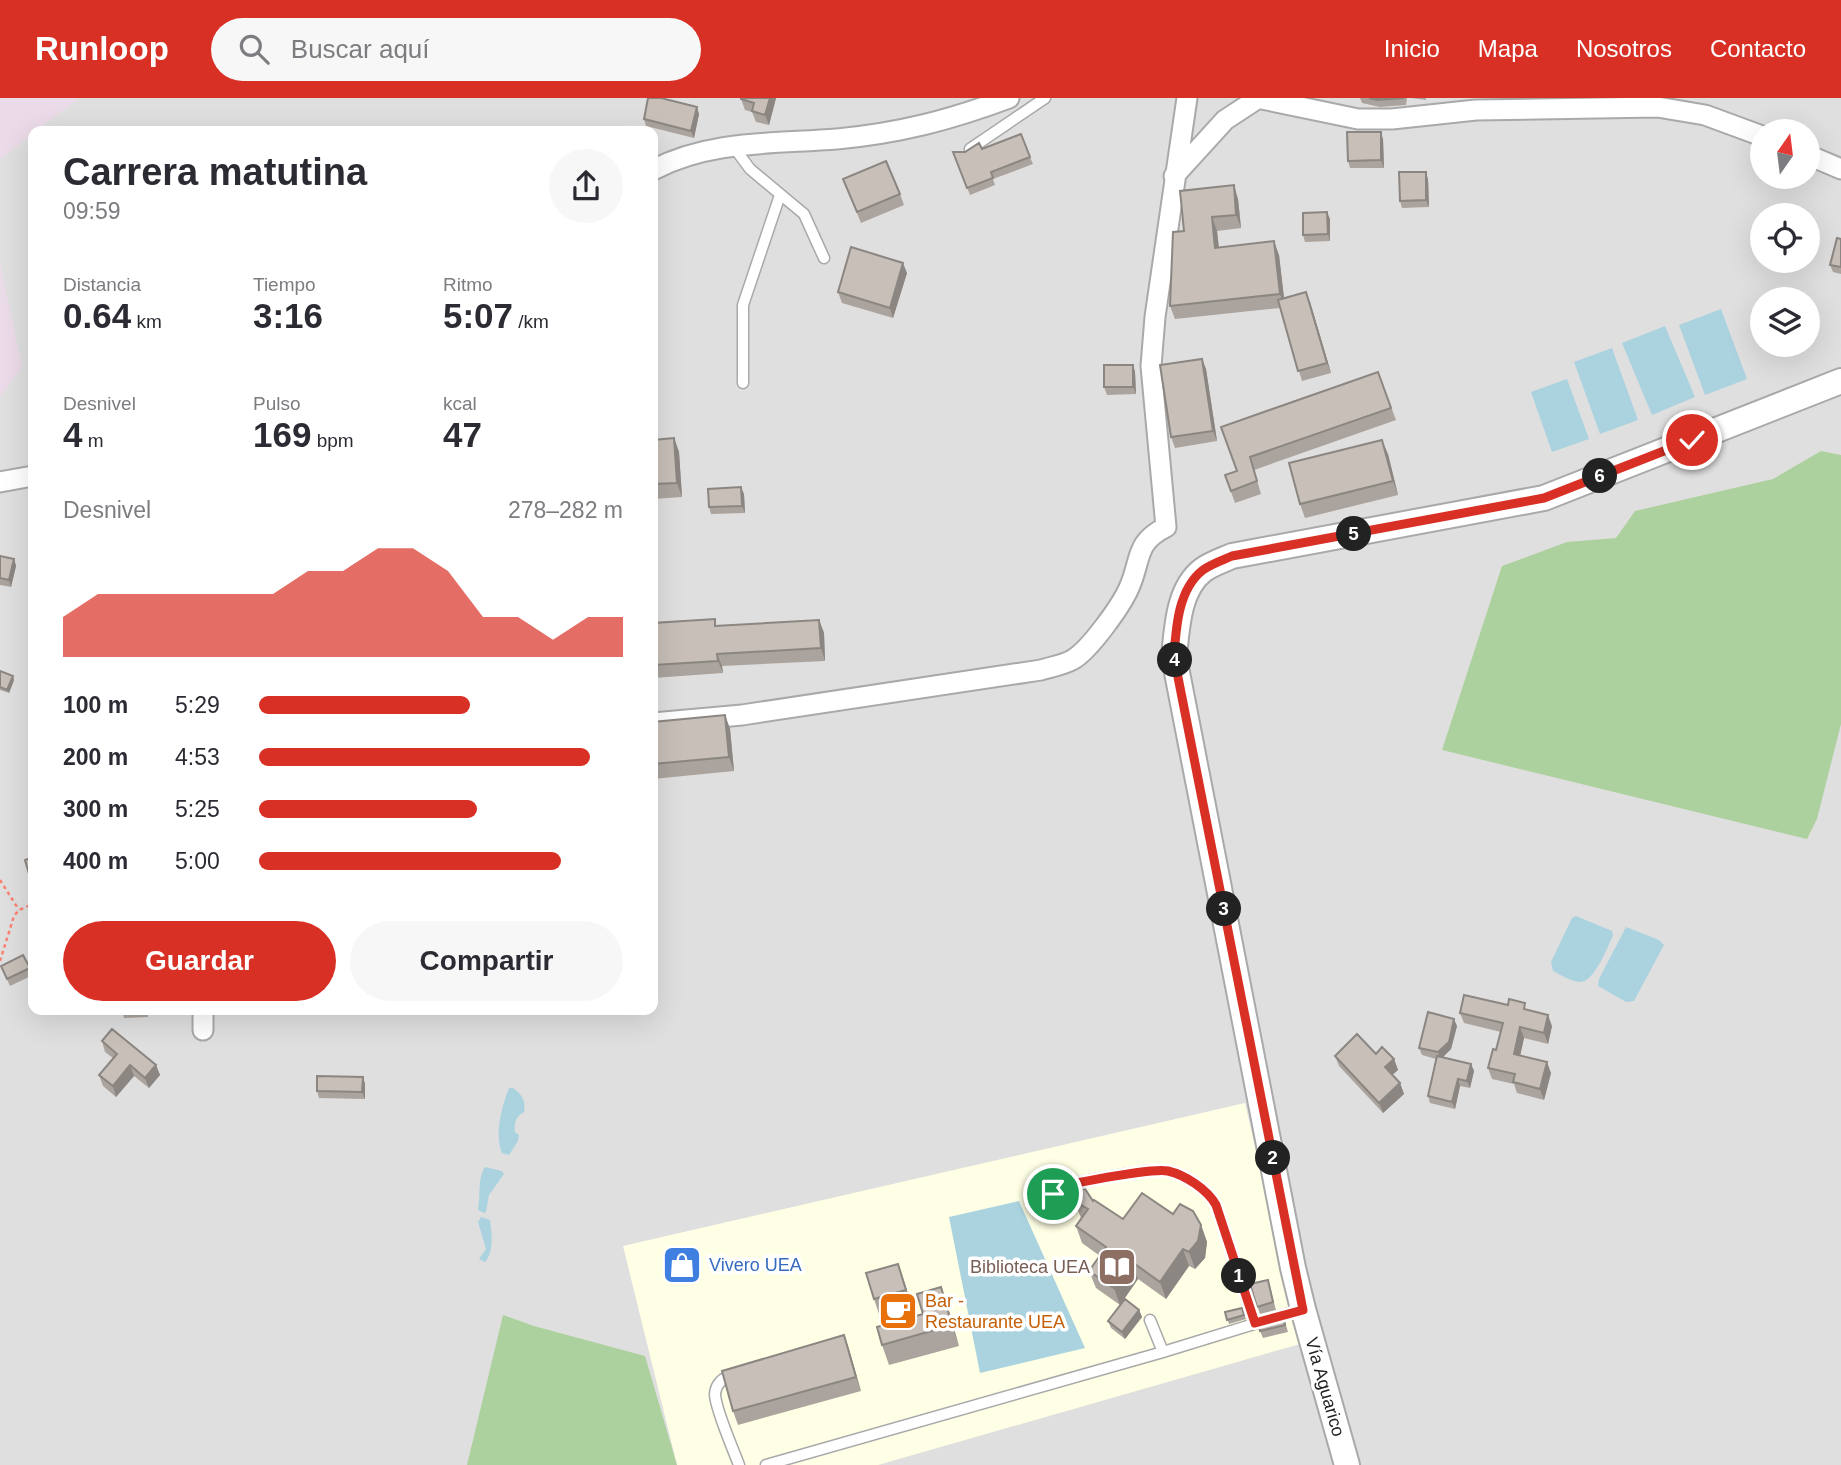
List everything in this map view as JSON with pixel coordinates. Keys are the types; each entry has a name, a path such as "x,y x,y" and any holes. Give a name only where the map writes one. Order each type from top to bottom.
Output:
{"street":[{"path":"658,168 699,152 732,145 839,139 922,127 1009,98"},
{"path":"658,723 742,715 1041,670 1074,659 1102,630 1128,590 1144,542 1152,534 1166,527 1151,366 1155,317 1187,98"},
{"path":"1174,177 1225,120 1257,98 1358,119 1392,119 1476,110 1657,107 1705,115 1750,132"},
{"path":"1820,160 1841,169"},
{"name":"Vía Aguarico","path":"1347,1465 1303,1310 1174,657 1177,623 1186,590 1202,571 1232,556 1544,498 1841,381"},
{"path":"0,482 28,478"},
{"path":"203,1015 203,1030"}],"lane":[{"path":"964,153 1045,98"},
{"path":"732,145 750,169 804,214 824,258"},
{"path":"743,383 743,305 780,195"},
{"path":"1046,1202 1058,1189 1070,1184 1161,1171 1178,1175 1199,1186 1216,1205 1255,1323"},
{"path":"766,1465 1303,1310"},
{"path":"1150,1320 1163,1352"},
{"path":"739,1465 715,1392 721,1380 740,1373"}],"path":[{"path":"0,880 19,910"},
{"path":"1,961 14,916 28,906"}],"shaded area":[{"path":"0,98 1841,98 1841,1465 0,1465"},
{"path":"0,98 79,98 43,126 28,126 28,138 0,159"},
{"path":"0,262 22,367 0,397"},
{"path":"1245,1103 1300,1344 878,1465 677,1465 623,1246"}],"green space":[{"path":"1821,451 1841,455 1841,724 1817,819 1807,839 1442,750 1502,566 1567,542 1616,538 1635,511 1773,479"},
{"path":"503,1315 645,1356 677,1465 467,1465"}],"water":[{"path":"1721,309 1747,379 1705,395 1679,325"},
{"path":"1665,326 1695,397 1652,415 1622,343"},
{"path":"1612,348 1638,420 1600,434 1574,362"},
{"path":"1567,379 1589,439 1552,452 1531,392"},
{"path":"1576,916 1612,931 1613,936 1591,976 1580,982 1553,971 1551,962 1572,918"},
{"path":"1626,927 1659,940 1664,945 1634,1001 1626,1002 1598,986"},
{"path":"509,1088 521,1095 524,1112 515,1123 518,1141 509,1155 502,1153 499,1129"},
{"path":"485,1167 502,1171 504,1174 489,1195 484,1213 478,1210 480,1182"},
{"path":"1019,1201 1085,1348 980,1373 949,1217"},
{"path":"481,1217 490,1220 491,1231 491,1248 485,1262 479,1259 486,1249 478,1222"}],"building":[{"path":"648,98 661,98 697,107 691,131 644,119"},
{"path":"741,98 770,98 765,115 752,111 754,103"},
{"path":"1369,98 1404,98 1377,100"},
{"path":"1347,132 1381,132 1381,160 1348,161"},
{"path":"1021,134 1030,157 991,172 993,178 967,188 953,152 965,152 979,143 982,149"},
{"path":"886,161 900,194 857,212 843,179"},
{"path":"1399,172 1426,172 1426,200 1400,201"},
{"path":"1234,185 1236,215 1212,217 1215,248 1274,241 1280,294 1170,306 1173,232 1184,231 1180,191"},
{"path":"1327,212 1328,234 1303,235 1303,213"},
{"path":"1837,238 1841,239 1841,267 1830,265"},
{"path":"851,247 903,263 890,308 838,292"},
{"path":"1306,292 1327,363 1298,371 1278,300"},
{"path":"1202,359 1213,431 1171,437 1160,365"},
{"path":"1104,365 1133,365 1133,387 1104,387"},
{"path":"1378,372 1391,408 1250,457 1257,481 1231,491 1225,475 1237,471 1221,427"},
{"path":"674,438 677,483 658,484 658,440"},
{"path":"1382,440 1393,481 1300,504 1289,463"},
{"path":"741,487 742,506 709,507 708,489"},
{"path":"0,556 14,559 9,580 0,578"},
{"path":"715,619 715,626 819,620 821,648 717,654 718,661 658,665 658,623"},
{"path":"0,671 13,676 7,690 0,687"},
{"path":"725,715 729,757 658,764 658,722"},
{"path":"23,955 28,969 7,979 1,966"},
{"path":"1464,995 1508,1005 1509,999 1525,1003 1524,1009 1548,1015 1544,1033 1520,1027 1514,1054 1547,1062 1540,1089 1513,1082 1515,1074 1488,1068 1503,1023 1460,1013"},
{"path":"1428,1012 1454,1019 1449,1042 1438,1052 1419,1048"},
{"path":"112,1029 156,1065 145,1078 130,1065 113,1086 99,1075 117,1054 102,1041"},
{"path":"1357,1034 1376,1054 1382,1047 1394,1059 1385,1067 1400,1083 1379,1103 1335,1056"},
{"path":"1437,1056 1471,1064 1467,1081 1458,1079 1452,1102 1428,1096"},
{"path":"317,1076 363,1077 362,1092 317,1091"},
{"path":"1077,1188 1085,1189 1093,1201 1123,1219 1142,1193 1173,1214 1180,1204 1193,1211 1201,1225 1198,1241 1189,1252 1183,1249 1160,1282 1132,1262 1114,1288 1089,1271 1106,1247 1076,1226 1088,1209 1074,1201 1073,1194"},
{"path":"898,1264 906,1290 874,1299 866,1273"},
{"path":"1268,1280 1273,1302 1257,1307 1250,1284"},
{"path":"941,1287 952,1325 882,1345 877,1327 923,1314 917,1294"},
{"path":"1125,1299 1139,1310 1122,1332 1108,1321"},
{"path":"1242,1308 1244,1315 1227,1320 1225,1312"},
{"path":"1283,1315 1285,1325 1260,1331 1258,1323"},
{"path":"844,1335 856,1377 733,1411 722,1371"}],"place":[{"name":"Vivero UEA","path":"682,1265"},
{"name":"Biblioteca UEA","path":"1117,1267"},
{"name":"Bar - Restaurante UEA","path":"898,1311"}],"route":[{"path":"1053,1194 1058,1189 1075,1183 1161,1171 1178,1175 1204,1190 1216,1205 1255,1323 1303,1310 1174,657 1177,623 1186,590 1202,571 1232,556 1544,498 1692,440"}]}
